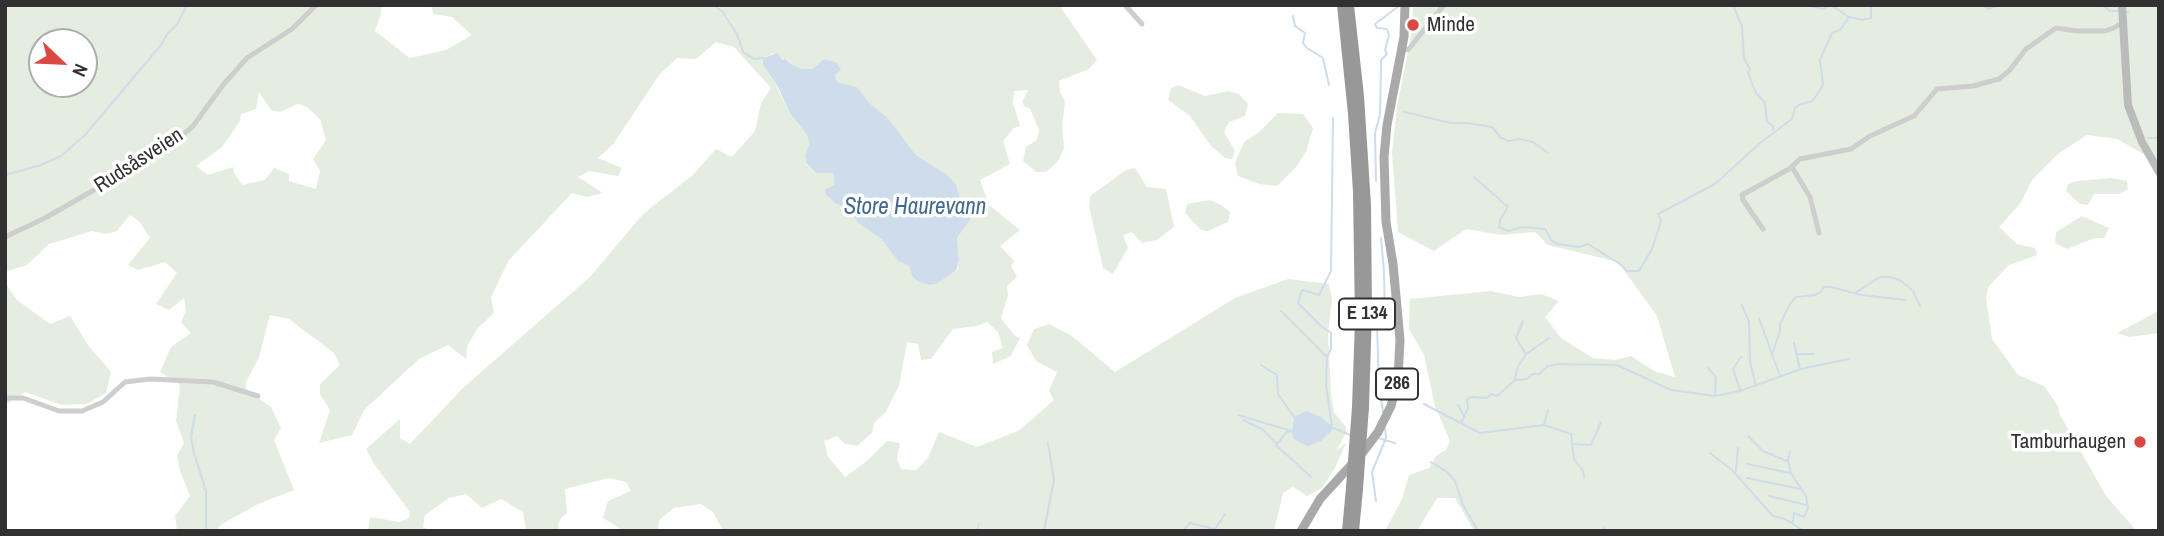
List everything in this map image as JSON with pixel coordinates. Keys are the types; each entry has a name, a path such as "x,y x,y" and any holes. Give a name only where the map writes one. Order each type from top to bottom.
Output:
{"highway":[{"name":"E 134","path":"1342,5 1358,192 1361,407"},
{"name":"E 134","path":"1349,5 1366,192 1367,310 1354,531"},
{"name":"E 134","path":"1347,531 1355,488"}],"main road":[{"name":"286","path":"1301,531 1320,499 1378,432 1395,392 1400,340 1394,264 1385,206 1385,139 1405,49 1405,5"},
{"path":"2122,5 2130,114 2141,142 2159,172"}],"street":[{"name":"Rudsåsveien","path":"5,237 45,218 176,142 201,117 223,85 247,58 292,29 316,5"},
{"path":"1125,5 1142,24"},
{"path":"1405,49 1444,5"},
{"path":"1763,229 1742,195 1792,167 1805,156 1823,156 1851,149 1870,136 1910,118 1937,89 1973,86 1998,79 2009,71 2026,49 2056,28 2077,32 2107,30 2123,22"},
{"path":"1792,167 1810,197 1819,233"},
{"path":"5,398 23,398 59,411 82,411 103,402 125,382 150,379 213,382 258,396"}],"shaded area":[{"path":"5,5 381,5 375,31 410,58 446,50 472,35 452,17 433,14 431,5 1059,5 1097,60 1089,69 1059,81 1065,102 1062,126 1064,148 1058,161 1046,172 1036,172 1023,161 1026,147 1037,140 1039,130 1030,109 1022,102 1028,90 1014,91 1013,103 1020,126 1014,128 1003,141 1010,164 980,180 989,205 1020,230 1000,246 1014,261 1011,266 1017,277 1007,286 1008,295 1001,318 1015,336 1020,338 1011,356 993,364 992,352 1003,348 998,332 987,322 953,329 931,359 921,360 918,344 907,342 899,386 885,413 874,423 872,433 857,446 845,444 837,436 824,441 828,457 845,477 887,441 900,443 897,459 901,469 916,470 928,458 939,432 977,447 1020,430 1054,400 1049,391 1057,372 1036,361 1027,345 1034,329 1049,324 1072,336 1115,372 1235,298 1288,279 1329,284 1332,299 1328,333 1331,394 1334,412 1346,427 1346,433 1336,451 1346,443 1322,488 1307,496 1293,487 1283,493 1274,531 723,531 713,512 701,504 674,508 659,520 658,531 624,531 603,518 608,501 631,491 626,482 609,478 565,489 567,513 558,525 560,531 526,531 523,512 501,499 482,508 466,494 449,498 425,515 423,527 432,531 368,531 370,517 400,522 409,518 410,512 366,449 400,419 400,438 410,444 463,388 590,277 643,214 693,175 716,149 732,157 755,131 761,103 771,88 734,47 716,42 696,59 677,58 659,75 614,143 598,158 622,168 618,176 589,171 578,177 603,193 587,197 572,193 509,260 491,297 494,313 478,328 467,346 466,359 448,345 419,359 364,410 352,435 319,443 330,410 320,394 320,384 340,365 334,353 289,319 270,315 259,357 246,382 246,390 271,407 281,428 274,440 294,490 258,504 222,524 215,531 177,531 175,516 190,496 177,456 184,443 176,421 180,385 160,372 171,347 191,333 181,322 186,311 184,298 169,310 156,304 177,273 165,262 138,270 128,265 150,238 140,222 130,215 117,231 105,234 92,231 49,244 27,265 5,272","holes":["773,54 802,69 812,69 824,59 836,62 840,67 835,74 837,82 857,87 870,105 888,118 916,155 956,184 961,202 969,211 969,221 957,238 957,271 935,284 928,285 917,281 909,266 898,261 881,239 858,223 849,209 836,204 825,194 834,185 833,173 816,173 806,164 805,156 809,144 807,135 790,113 763,65 763,58","259,92 271,110 280,112 298,104 307,107 320,119 326,140 313,159 320,171 316,189 289,181 289,174 274,168 265,180 242,185 233,167 208,175 196,166 222,147 240,121 241,114 256,109"]},
{"path":"1413,5 2159,5 2159,163 2117,139 2087,135 2059,153 2032,180 2020,204 1999,227 2017,244 2035,248 2037,255 2009,265 1989,286 1986,298 1992,339 2018,375 2044,386 2058,406 2059,413 2106,496 2137,531 1474,531 1455,498 1437,498 1417,531 1385,531 1402,499 1409,475 1429,468 1437,455 1446,450 1450,441 1435,406 1424,355 1409,329 1410,299 1491,291 1519,297 1541,294 1559,301 1545,317 1561,338 1593,358 1615,360 1631,356 1656,372 1675,377 1657,316 1618,262 1548,245 1535,232 1501,235 1466,229 1434,251 1398,232 1392,153 1397,107 1412,31"},
{"path":"1178,85 1205,96 1228,91 1239,94 1248,104 1245,116 1229,122 1224,132 1235,151 1232,159 1225,158 1211,146 1190,116 1168,100 1171,88"},
{"path":"1278,113 1303,114 1313,128 1306,152 1296,167 1277,186 1259,184 1238,176 1235,163 1244,142 1259,132"},
{"path":"1135,168 1147,187 1166,189 1174,227 1157,240 1142,243 1132,232 1123,235 1128,248 1113,274 1103,268 1089,206 1090,196 1126,170"},
{"path":"2111,178 2127,181 2128,189 2120,194 2094,194 2088,205 2080,204 2066,191 2068,184 2077,181"},
{"path":"1210,200 1230,212 1228,222 1208,231 1201,230 1185,213 1187,204"},
{"path":"2082,216 2109,228 2104,238 2095,238 2067,249 2055,243 2056,232"},
{"path":"5,283 17,300 50,324 70,316 88,345 111,372 106,393 87,404 62,405 25,392 5,405"},
{"path":"2159,311 2159,333 2129,337 2117,333"}],"water":[{"name":"Store Haurevann","path":"778,53 782,60 786,59 802,69 812,69 824,59 836,62 841,69 835,75 837,82 857,87 870,104 888,118 916,155 946,174 956,184 961,202 971,214 970,220 957,238 959,260 956,271 936,284 928,285 917,281 909,266 898,261 881,239 858,223 849,209 836,204 825,194 825,190 834,185 833,173 816,173 806,163 809,144 807,135 790,113 778,87 763,65 763,58"},
{"path":"1306,411 1321,417 1334,428 1321,441 1307,446 1294,439 1292,434 1294,417"}],"waterway":[{"path":"5,175 61,156 85,135 177,25 187,5"},
{"path":"717,5 737,34 743,52 754,59 763,58"},
{"path":"1733,5 1742,26 1744,58 1750,69 1748,72 1756,93 1765,103 1767,122 1773,126 1773,130"},
{"path":"1806,5 1824,9 1830,5"},
{"path":"1831,5 1849,17 1862,20 1871,18 1871,5"},
{"path":"1984,5 1988,9 1999,5"},
{"path":"2102,5 2110,11 2118,11"},
{"path":"1376,181 1375,133 1380,115 1381,60 1387,54 1385,50 1389,35 1387,29 1377,28 1375,24 1399,6"},
{"path":"1293,16 1295,26 1305,33 1303,43 1323,58 1329,85"},
{"path":"1474,177 1508,207 1499,227 1508,231 1523,227 1545,229 1552,241 1558,244 1579,247 1588,244 1627,271 1639,271 1652,249 1661,221 1658,214 1715,184 1760,143 1792,119 1795,108 1812,101 1823,85 1820,60 1832,33 1840,30 1849,17"},
{"path":"1404,112 1451,123 1492,127 1501,138 1533,142 1548,153"},
{"path":"1332,427 1326,384 1331,333 1298,303 1302,290 1319,295 1331,271 1333,118"},
{"path":"2148,138 2159,138"},
{"path":"1381,238 1385,319 1377,326 1383,412"},
{"path":"1855,293 1880,277 1890,277 1900,280 1913,291 1920,306"},
{"path":"1772,355 1780,324 1796,297 1815,295 1824,287 1831,287 1861,295 1906,300"},
{"path":"1742,305 1749,322 1750,361 1755,383"},
{"path":"1281,311 1327,357"},
{"path":"1759,318 1780,376"},
{"path":"1523,321 1516,338 1526,354"},
{"path":"1515,379 1526,354 1549,338"},
{"path":"1794,343 1800,369"},
{"path":"1797,354 1814,354"},
{"path":"1740,390 1733,369 1741,357"},
{"path":"1461,423 1468,408 1467,400 1471,397 1487,398 1491,394 1497,396 1515,380 1527,379 1548,366 1557,364 1617,365 1671,390 1715,396 1740,391 1801,369 1849,359"},
{"path":"1261,365 1277,375 1278,394 1294,417"},
{"path":"1708,368 1716,377 1715,395"},
{"path":"1424,404 1480,433 1544,425 1571,434 1574,459 1583,471 1584,478"},
{"path":"1458,405 1464,416"},
{"path":"1544,425 1548,410"},
{"path":"195,415 191,437 206,491 206,531"},
{"path":"1238,415 1291,431"},
{"path":"1243,420 1262,429 1277,444 1287,432 1293,431"},
{"path":"1575,444 1591,445 1601,422"},
{"path":"1334,428 1352,436"},
{"path":"1376,501 1372,472 1386,438 1385,428"},
{"path":"1748,436 1763,451 1787,461"},
{"path":"1378,438 1395,443"},
{"path":"1044,531 1054,480 1048,443"},
{"path":"1276,445 1311,477"},
{"path":"1736,471 1738,448"},
{"path":"1790,452 1788,460 1791,473 1806,496 1808,508 1804,517 1794,513 1793,522"},
{"path":"1710,453 1732,470 1773,516 1785,519 1804,531"},
{"path":"1431,462 1455,481 1463,505 1478,531"},
{"path":"1747,464 1790,473"},
{"path":"1747,478 1801,489"},
{"path":"1769,496 1806,505"},
{"path":"1185,528 1190,523 1215,529 1225,514"},
{"path":"977,531 979,524"}],"place":[{"name":"Minde","path":"1413,25"},
{"name":"Tamburhaugen","path":"2140,442"}]}
